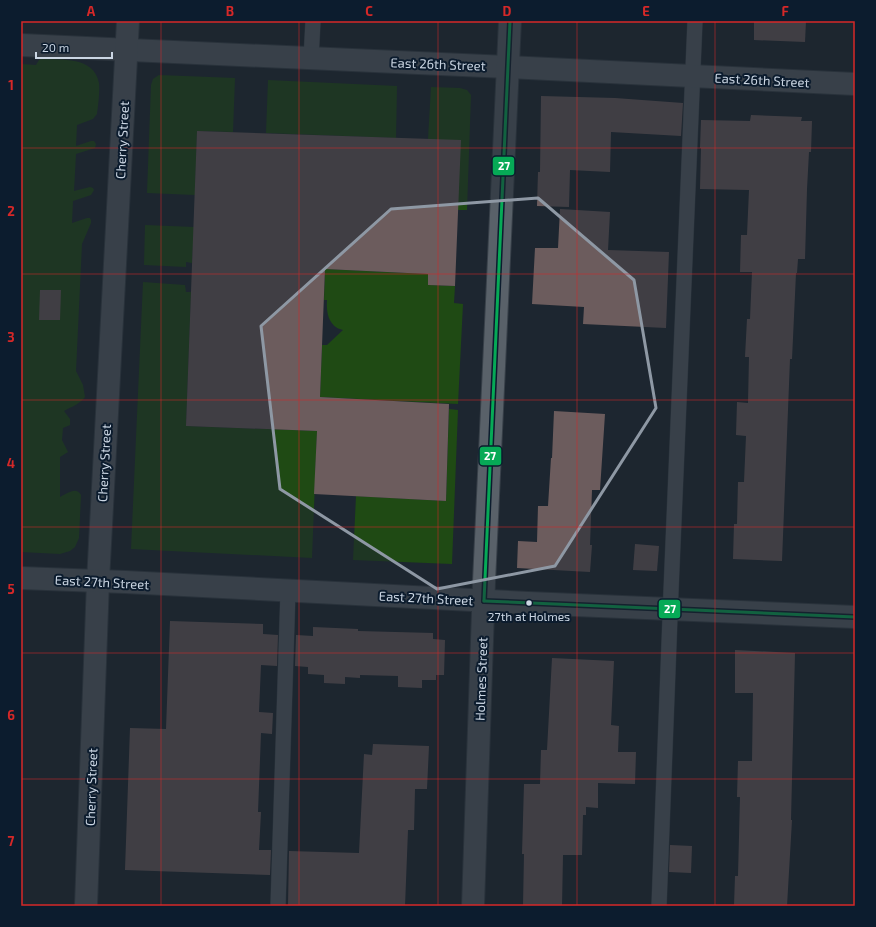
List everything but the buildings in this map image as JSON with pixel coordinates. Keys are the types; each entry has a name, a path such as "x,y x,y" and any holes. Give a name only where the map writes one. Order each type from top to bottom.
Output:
{"street":[{"name":"Cherry Street","path":"86,906 98,581 128,21"},
{"name":"Holmes Street","path":"473,906 484,600 510,21"},
{"name":"East 26th Street","path":"21,45 855,84"},
{"name":"East 27th Street","path":"21,578 855,617"}],"lane":[{"path":"311,59 313,21"},
{"path":"659,906 695,21"},
{"path":"278,906 288,591"}],"highlighted area":[{"path":"538,198 634,280 656,408 555,566 437,589 280,489 261,326 391,209"}],"green space":[{"path":"41,59 76,61 84,64 91,68 96,74 99,83 97,114 93,119 77,125 76,146 91,141 94,141 96,144 95,148 76,154 74,191 90,187 94,190 91,195 73,201 72,223 87,218 90,218 91,220 82,244 76,371 83,385 85,397 64,411 70,419 70,425 63,428 62,440 68,452 60,457 60,497 74,491 79,492 81,495 79,538 75,547 70,551 60,554 21,552 21,64 36,65"},
{"path":"159,75 235,78 233,132 197,131 195,195 147,193 151,85 153,79"},
{"path":"268,80 397,86 396,138 266,133"},
{"path":"431,87 460,88 467,90 471,95 467,210 457,210 428,139"},
{"path":"145,225 194,227 192,263 186,262 186,267 144,265"},
{"path":"325,269 428,274 428,285 455,286 454,303 463,304 458,404 320,397 322,345 327,345 343,330 334,326 329,319 327,300 324,300"},
{"path":"143,282 185,285 186,292 191,292 186,426 317,431 312,558 131,549"},
{"path":"449,409 458,410 452,564 353,560 356,496 446,501"}],"transit line":[{"name":"27","path":"484,601 510,21"},
{"name":"27","path":"484,601 855,617"}],"place":[{"name":"27th at Holmes","path":"529,603"}]}
